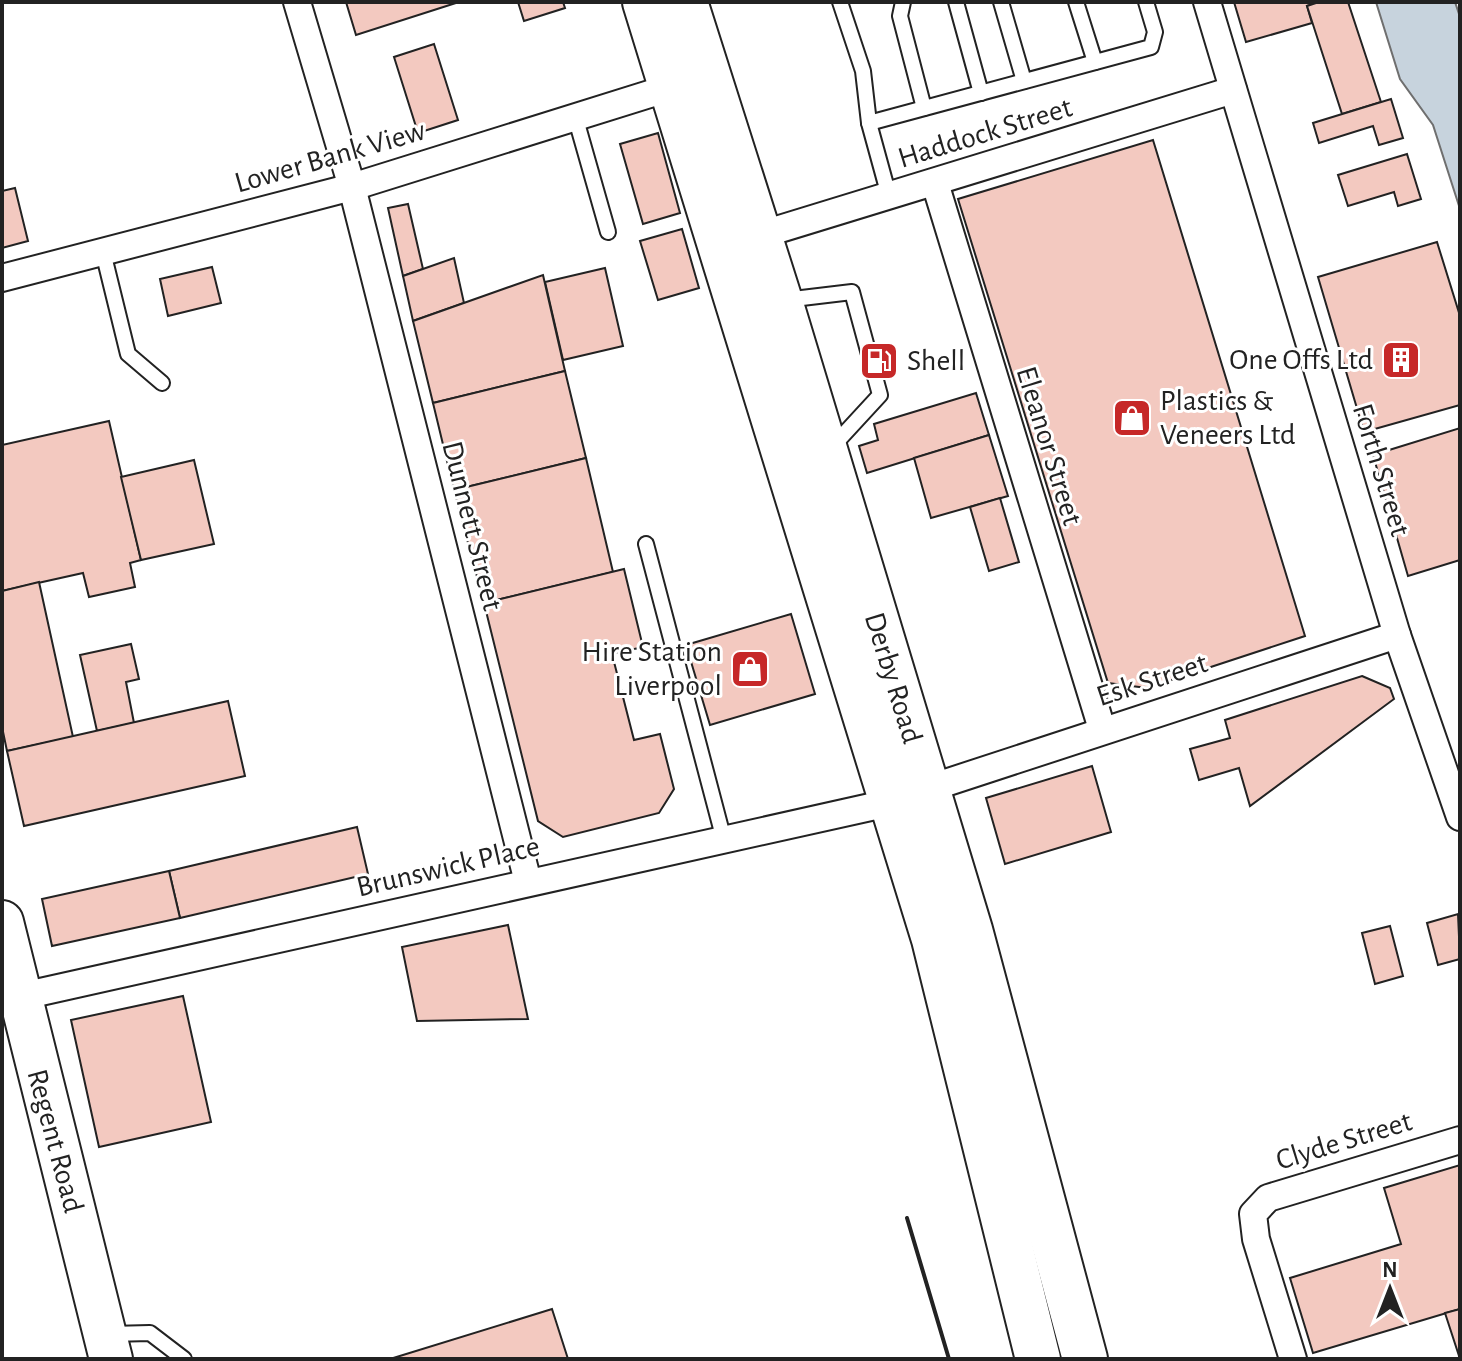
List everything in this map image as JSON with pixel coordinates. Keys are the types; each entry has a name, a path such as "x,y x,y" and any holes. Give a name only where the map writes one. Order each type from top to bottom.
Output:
{"highway":[{"name":"Derby Road","path":"645,2 910,795 970,930 1085,1359"},
{"name":"Derby Road","path":"685,2 825,454 910,795 934,939 1038,1359"}],"main road":[{"name":"Regent Road","path":"2,922 18,997 108,1346"}],"street":[{"name":"Dunnett Street","path":"297,2 352,187 528,882"},
{"name":"Forth Street","path":"1207,2 1397,635 1460,817"},
{"name":"Lower Bank View","path":"2,278 352,187 672,87"},
{"name":"Haddock Street","path":"757,236 1233,90"},
{"name":"Eleanor Street","path":"935,183 1102,729"},
{"name":"Esk Street","path":"910,795 1102,729 1397,635"},
{"name":"Brunswick Place","path":"18,997 724,840 910,795"},
{"name":"Clyde Street","path":"1293,1359 1256,1239 1253,1214 1268,1198 1460,1140"}],"lane":[{"path":"840,2 863,71 869,123 889,196"},
{"path":"903,2 900,16 924,108"},
{"path":"956,2 981,93"},
{"path":"1001,2 1024,81"},
{"path":"1076,2 1095,62"},
{"path":"869,123 1151,47 1155,32 1146,2"},
{"path":"575,116 608,232"},
{"path":"103,252 128,354 162,383"},
{"path":"780,301 852,292 880,395 825,454"},
{"path":"646,544 724,840"},
{"path":"108,1346 150,1333 184,1359"}],"shaded area":[{"path":"1376,2 1455,2 1460,17 1460,209 1433,125 1400,79"}],"building":[{"path":"346,2 459,2 356,35"},
{"path":"518,2 563,2 565,8 524,21"},
{"path":"1234,2 1319,2 1307,6 1312,23 1246,42"},
{"path":"1319,2 1348,2 1381,102 1342,114 1307,6"},
{"path":"434,44 458,120 418,133 394,57"},
{"path":"1391,99 1403,138 1379,145 1373,126 1319,143 1313,123"},
{"path":"658,133 680,213 643,224 620,144"},
{"name":"Plastics & Veneers Ltd","path":"1153,140 1305,636 1147,688 1108,683 958,199"},
{"path":"1407,154 1421,199 1398,206 1394,192 1348,206 1338,175"},
{"path":"15,188 28,241 2,248 2,191"},
{"path":"408,204 423,269 403,276 388,208"},
{"path":"682,229 699,288 658,300 640,241"},
{"name":"One Offs Ltd","path":"1437,242 1460,316 1460,405 1364,432 1318,277"},
{"path":"454,258 464,303 413,321 403,276"},
{"path":"212,267 221,303 168,316 160,279"},
{"path":"605,268 623,346 563,360 545,282"},
{"path":"543,275 565,371 433,403 413,321"},
{"path":"565,371 586,458 454,490 433,403"},
{"path":"976,393 989,435 867,473 859,446 878,440 874,424"},
{"path":"109,421 141,560 130,563 135,587 89,597 83,573 2,591 2,445"},
{"path":"1460,428 1460,560 1408,576 1373,455"},
{"path":"989,435 1008,496 931,518 914,458"},
{"path":"586,458 613,572 484,603 454,490"},
{"path":"194,460 214,544 141,560 121,477"},
{"path":"1000,498 1019,562 989,571 970,507"},
{"path":"624,569 643,647 612,654 634,740 660,734 674,789 659,813 563,837 538,821 484,603"},
{"path":"39,582 73,737 7,751 2,727 2,591"},
{"name":"Hire Station Liverpool","path":"791,614 815,694 710,725 686,645"},
{"path":"131,644 139,679 126,682 134,723 97,731 80,655"},
{"path":"1362,676 1390,688 1394,699 1250,806 1239,768 1199,780 1190,749 1230,738 1225,720"},
{"path":"228,701 245,776 24,826 7,751"},
{"path":"1092,766 1111,832 1005,864 986,798"},
{"path":"357,827 368,874 180,918 169,871"},
{"path":"169,871 180,918 52,946 42,899"},
{"path":"1458,914 1460,959 1438,965 1427,923"},
{"path":"508,925 528,1019 417,1021 402,947"},
{"path":"1390,926 1403,976 1375,984 1362,933"},
{"path":"183,996 211,1122 99,1147 71,1020"},
{"path":"1460,1165 1460,1309 1313,1353 1290,1278 1401,1244 1384,1188"},
{"path":"552,1309 568,1359 390,1359"},
{"path":"1460,1309 1460,1359 1445,1313"}],"wall":[{"path":"907,1218 949,1359"}],"place":[{"name":"One Offs Ltd","path":"1401,360"},
{"name":"Shell","path":"879,361"},
{"name":"Plastics & Veneers Ltd","path":"1132,418"},
{"name":"Hire Station Liverpool","path":"750,669"}]}
